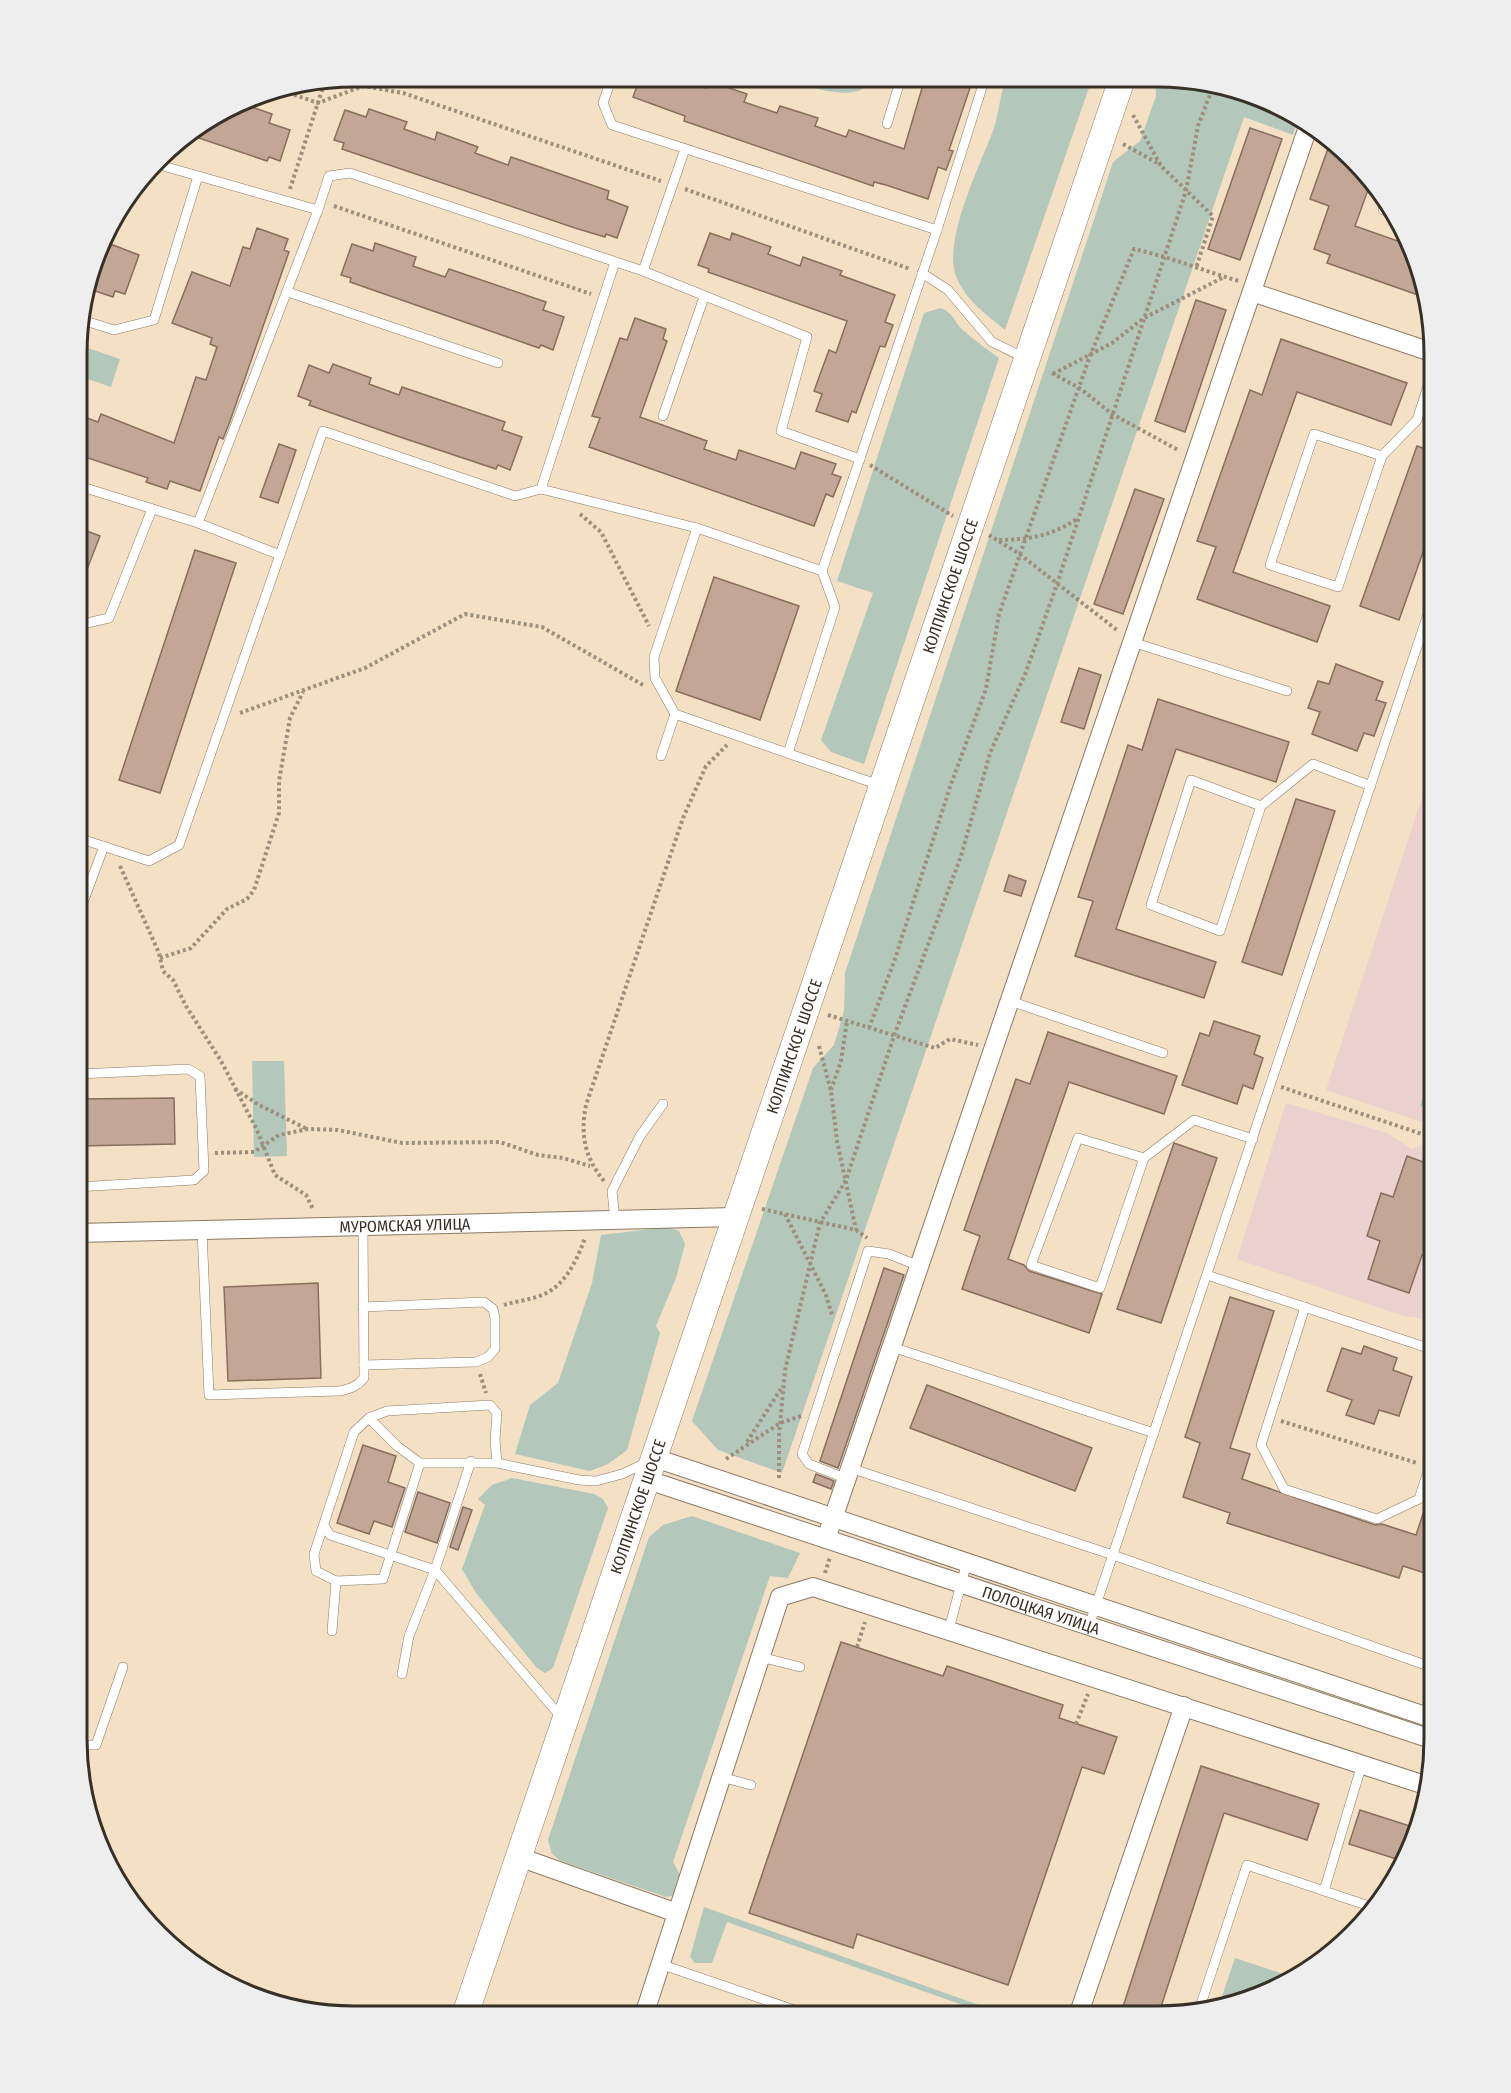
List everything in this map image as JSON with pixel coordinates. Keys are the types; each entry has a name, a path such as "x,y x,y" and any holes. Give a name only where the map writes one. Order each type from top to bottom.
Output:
{"main road":[{"name":"КОЛПИНСКОЕ ШОССЕ","path":"468,2006 652,1469 735,1217 1119,87"}],"street":[{"path":"826,1539 1306,133"},
{"path":"1253,288 1424,349"},
{"name":"МУРОМСКАЯ УЛИЦА","path":"87,1233 735,1217"},
{"name":"ПОЛОЦКАЯ УЛИЦА","path":"652,1469 833,1518 1424,1716"},
{"name":"ПОЛОЦКАЯ УЛИЦА","path":"652,1469 826,1539 1424,1737"},
{"path":"647,2006 780,1598 813,1587 949,1629 1420,1783"},
{"path":"1081,2006 1184,1706"},
{"path":"519,1857 677,1913"}],"lane":[{"path":"609,87 603,103 612,125 937,230"},
{"path":"887,124 898,87"},
{"path":"788,753 835,607 822,571 937,230 982,87"},
{"path":"643,271 685,149"},
{"path":"164,166 286,201 320,206"},
{"path":"198,523 288,292 329,176 350,173 643,271 807,337 781,431 860,459"},
{"path":"89,322 114,330 154,320 198,176"},
{"path":"541,489 615,262"},
{"path":"922,273 948,290 992,342 1027,359"},
{"path":"288,292 498,363"},
{"path":"663,416 704,297"},
{"path":"1382,456 1314,434 1270,564 1338,587 1382,456 1417,420 1424,399"},
{"path":"87,841 149,861 179,845 323,431 515,496 541,489 562,494 697,528 822,571"},
{"path":"87,488 198,523 280,555"},
{"path":"87,623 109,618 152,508"},
{"path":"697,528 654,657 655,678 675,714 882,786"},
{"path":"1089,1626 1424,626"},
{"path":"1132,642 1287,691"},
{"path":"661,756 675,714"},
{"path":"1261,806 1191,780 1151,906 1220,931 1261,806 1313,764 1371,786"},
{"path":"87,896 109,848"},
{"path":"1010,1001 1164,1053"},
{"path":"87,1074 188,1069 200,1076 204,1171 194,1180 87,1185"},
{"path":"615,1220 612,1191 640,1136 663,1104"},
{"path":"1144,1158 1078,1138 1031,1265 1100,1288 1144,1158 1194,1120 1252,1139"},
{"path":"202,1230 209,1395 350,1389 364,1378 363,1226"},
{"path":"919,1266 889,1254 868,1251 802,1454 810,1464 848,1473 1113,1555 1424,1664"},
{"path":"1207,1275 1424,1347"},
{"path":"363,1307 484,1302 493,1309 495,1349 489,1357 476,1362 364,1365"},
{"path":"1305,1307 1261,1445 1284,1489 1377,1519 1419,1499 1424,1484"},
{"path":"892,1347 1154,1433"},
{"path":"420,1463 383,1579 336,1581 316,1571 314,1554 354,1432 369,1418 387,1411 490,1405 497,1413 495,1440 497,1463"},
{"path":"369,1418 397,1446 420,1463 471,1461 497,1463 579,1480 596,1481 652,1469"},
{"path":"402,1674 409,1636 435,1570 471,1461"},
{"path":"324,1526 330,1535 435,1570 564,1720"},
{"path":"949,1629 967,1562"},
{"path":"332,1631 336,1581"},
{"path":"761,1657 800,1666"},
{"path":"87,1745 96,1745 123,1667"},
{"path":"1324,1891 1362,1764"},
{"path":"722,1777 751,1785"},
{"path":"1202,2002 1247,1865 1366,1905"},
{"path":"660,1964 783,2006"}],"path":[{"path":"292,94 318,104 360,87"},
{"path":"369,87 404,93 673,184 922,273"},
{"path":"1122,87 1161,166"},
{"path":"286,201 322,89"},
{"path":"779,1478 780,1423 784,1384 819,1223 846,1180 894,1036 961,856 990,753 1026,672 1057,584 1186,189 1198,126 1211,92"},
{"path":"1104,133 1161,166 1213,216 1196,268"},
{"path":"320,206 603,298"},
{"path":"869,1028 894,962 950,786 986,689 999,614 1081,389 1090,356 1134,249 1164,255 1253,288"},
{"path":"1053,374 1112,343 1144,318 1224,276"},
{"path":"1027,359 1081,389 1112,414 1194,459"},
{"path":"860,459 942,512 970,525 1021,555 1132,642"},
{"path":"562,494 601,532 618,562 657,646"},
{"path":"996,540 1026,540 1062,529 1077,519"},
{"path":"223,718 365,668 465,614 542,627 615,671 663,695"},
{"path":"160,958 191,948 227,909 247,899 254,890 277,822 283,748 290,718 303,691"},
{"path":"612,1191 591,1166 582,1124 608,1038 683,818 706,766 724,749 734,734"},
{"path":"109,848 160,958 163,971 173,980 186,1006 221,1061 276,1175 306,1196 311,1203 317,1227"},
{"path":"825,1023 831,1004"},
{"path":"828,1015 935,1048 950,1040 978,1045 998,1034"},
{"path":"831,1091 841,1061 848,1021"},
{"path":"821,1041 818,1050 831,1091 837,1141 856,1230"},
{"path":"1271,1084 1424,1135"},
{"path":"233,1088 259,1106 308,1129"},
{"path":"203,1153 254,1152 279,1135 308,1129 338,1130 402,1143 500,1142 538,1155 563,1158 591,1166"},
{"path":"759,1208 856,1230 889,1254"},
{"path":"785,1214 826,1295 840,1338"},
{"path":"493,1309 541,1296 563,1280 584,1242 592,1221"},
{"path":"476,1362 490,1405"},
{"path":"746,1445 784,1384"},
{"path":"726,1459 780,1423 816,1411"},
{"path":"1270,1417 1424,1464"},
{"path":"857,1647 871,1605"},
{"path":"1076,1724 1094,1677"}],"shaded area":[{"path":"1424,791 1424,1123 1326,1090"},
{"path":"1286,1103 1387,1133 1412,1149 1424,1145 1424,1319 1403,1316 1237,1259"}],"green space":[{"path":"809,87 866,87 845,93"},
{"path":"1004,87 1089,87 1005,330 977,306 965,292 956,276 953,262 958,225 994,129"},
{"path":"1155,87 1209,92 1259,107 1296,126 1293,135 1244,117 782,1473 718,1450 692,1421 813,1068 834,1045 844,1011 845,973 1113,162 1140,141 1156,96"},
{"path":"940,308 948,312 964,331 999,358 864,764 831,752 821,740 873,593 837,581 924,313"},
{"path":"87,348 120,359 111,387 87,379"},
{"path":"252,1061 284,1061 287,1156 254,1157"},
{"path":"1424,1094 1424,1107 1420,1106"},
{"path":"667,1227 679,1231 685,1244 676,1278 656,1326 660,1333 627,1450 608,1464 590,1471 515,1454 530,1405 558,1383 592,1283 601,1235"},
{"path":"512,1478 594,1494 603,1499 608,1508 553,1668 545,1673 536,1667 476,1593 462,1569 485,1505 478,1499 492,1485"},
{"path":"692,1516 800,1553 788,1578 770,1576 673,1862 682,1878 680,1885 676,1893 666,1897 561,1861 552,1854 548,1840 649,1537 663,1525"},
{"path":"704,1907 982,2006 966,2006 727,1922 712,1963 695,1963 690,1957"},
{"path":"1235,1958 1283,1974 1259,1986 1221,1998"}],"building":[{"path":"636,87 726,87 747,94 744,102 777,113 780,106 818,118 815,126 846,137 849,130 904,149 922,87 970,87 949,150 953,151 946,170 938,167 928,199 874,182 873,186 684,121 685,116 633,97"},
{"path":"252,107 272,114 269,123 290,130 280,161 269,157 267,161 198,138"},
{"path":"369,109 407,122 404,129 435,140 437,132 478,147 475,153 508,165 511,157 609,191 607,199 628,207 617,238 606,234 605,237 575,228 342,149 344,143 334,140 345,110 366,117"},
{"path":"1250,128 1282,139 1240,260 1208,249"},
{"path":"1328,149 1346,165 1368,190 1355,226 1399,241 1410,268 1417,295 1327,263 1330,255 1314,249 1329,206 1310,199"},
{"path":"257,228 288,239 284,250 289,252 230,421 223,439 219,437 200,491 170,481 167,489 146,482 148,478 87,458 87,418 98,422 101,414 174,443 196,377 206,380 217,347 210,344 212,338 172,323 192,272 230,286 243,247 250,249"},
{"path":"710,233 730,240 732,233 771,247 768,254 800,266 803,257 842,271 840,275 895,295 885,322 893,325 885,347 880,346 856,413 852,411 848,422 816,411 822,394 814,391 829,350 836,353 847,321 708,272 709,269 698,265"},
{"path":"375,243 416,257 413,266 445,277 449,269 546,302 543,310 564,317 553,350 541,345 539,348 350,282 351,278 341,275 352,244 373,251"},
{"path":"111,244 139,255 125,294 115,291 113,297 95,291"},
{"path":"1196,300 1226,310 1185,432 1155,421"},
{"path":"635,318 666,329 663,339 667,341 640,417 707,441 704,449 736,460 739,450 795,469 801,452 836,464 832,474 841,477 833,497 826,494 814,526 589,447 600,418 592,416 620,338 627,340"},
{"path":"1281,339 1407,383 1391,425 1297,392 1233,572 1330,606 1317,642 1197,599 1216,547 1197,541 1250,390 1262,395"},
{"path":"333,364 371,378 369,384 399,395 402,387 505,422 502,430 522,437 510,470 498,465 496,469 309,405 311,401 298,396 309,365 329,373"},
{"path":"279,444 296,450 278,503 260,497"},
{"path":"1417,446 1424,448 1424,549 1399,620 1360,606"},
{"path":"1135,489 1164,499 1123,614 1094,604"},
{"path":"87,531 100,536 87,569"},
{"path":"195,550 236,563 160,793 119,780"},
{"path":"714,577 799,606 760,720 676,691"},
{"path":"1336,664 1383,682 1376,700 1386,703 1374,736 1364,733 1357,751 1312,734 1320,712 1308,708 1318,681 1329,684"},
{"path":"1079,668 1101,675 1084,729 1061,722"},
{"path":"1158,699 1289,742 1276,782 1176,749 1116,929 1216,962 1204,998 1075,956 1093,901 1078,897 1128,745 1142,750"},
{"path":"1296,799 1335,811 1282,975 1242,962"},
{"path":"1009,875 1026,881 1021,896 1004,891"},
{"path":"1214,1021 1260,1036 1254,1054 1263,1058 1253,1089 1243,1085 1237,1104 1182,1085 1200,1033 1209,1036"},
{"path":"1048,1032 1177,1076 1164,1114 1069,1082 1008,1259 1024,1265 1029,1271 1102,1294 1089,1333 962,1289 980,1236 964,1230 1016,1079 1030,1084"},
{"path":"174,1098 175,1144 87,1146 87,1099"},
{"path":"1174,1143 1217,1158 1161,1323 1117,1309"},
{"path":"1407,1156 1424,1162 1424,1256 1422,1255 1409,1293 1368,1279 1380,1241 1367,1236 1381,1193 1393,1197"},
{"path":"884,1268 904,1275 838,1468 820,1461"},
{"path":"318,1283 321,1378 228,1381 224,1287"},
{"path":"1230,1297 1274,1311 1230,1448 1250,1454 1242,1479 1375,1525 1382,1524 1416,1535 1424,1511 1424,1573 1403,1566 1399,1578 1227,1523 1230,1513 1183,1497 1200,1443 1185,1437"},
{"path":"1364,1346 1397,1358 1393,1370 1412,1377 1399,1416 1379,1410 1374,1424 1346,1415 1352,1400 1327,1391 1342,1348 1361,1354"},
{"path":"927,1385 1092,1448 1075,1491 910,1428"},
{"path":"363,1445 396,1456 388,1482 405,1488 392,1527 374,1521 369,1534 337,1523"},
{"path":"816,1474 834,1481 831,1489 813,1482"},
{"path":"418,1492 450,1503 437,1543 405,1532"},
{"path":"463,1507 472,1510 458,1550 450,1547"},
{"path":"841,1642 943,1676 947,1666 1063,1705 1059,1718 1117,1737 1104,1774 1082,1767 1008,1985 857,1934 853,1948 749,1913"},
{"path":"1201,1766 1319,1804 1307,1840 1224,1813 1161,2006 1123,2006"},
{"path":"1360,1810 1410,1826 1395,1859 1349,1844"}]}
